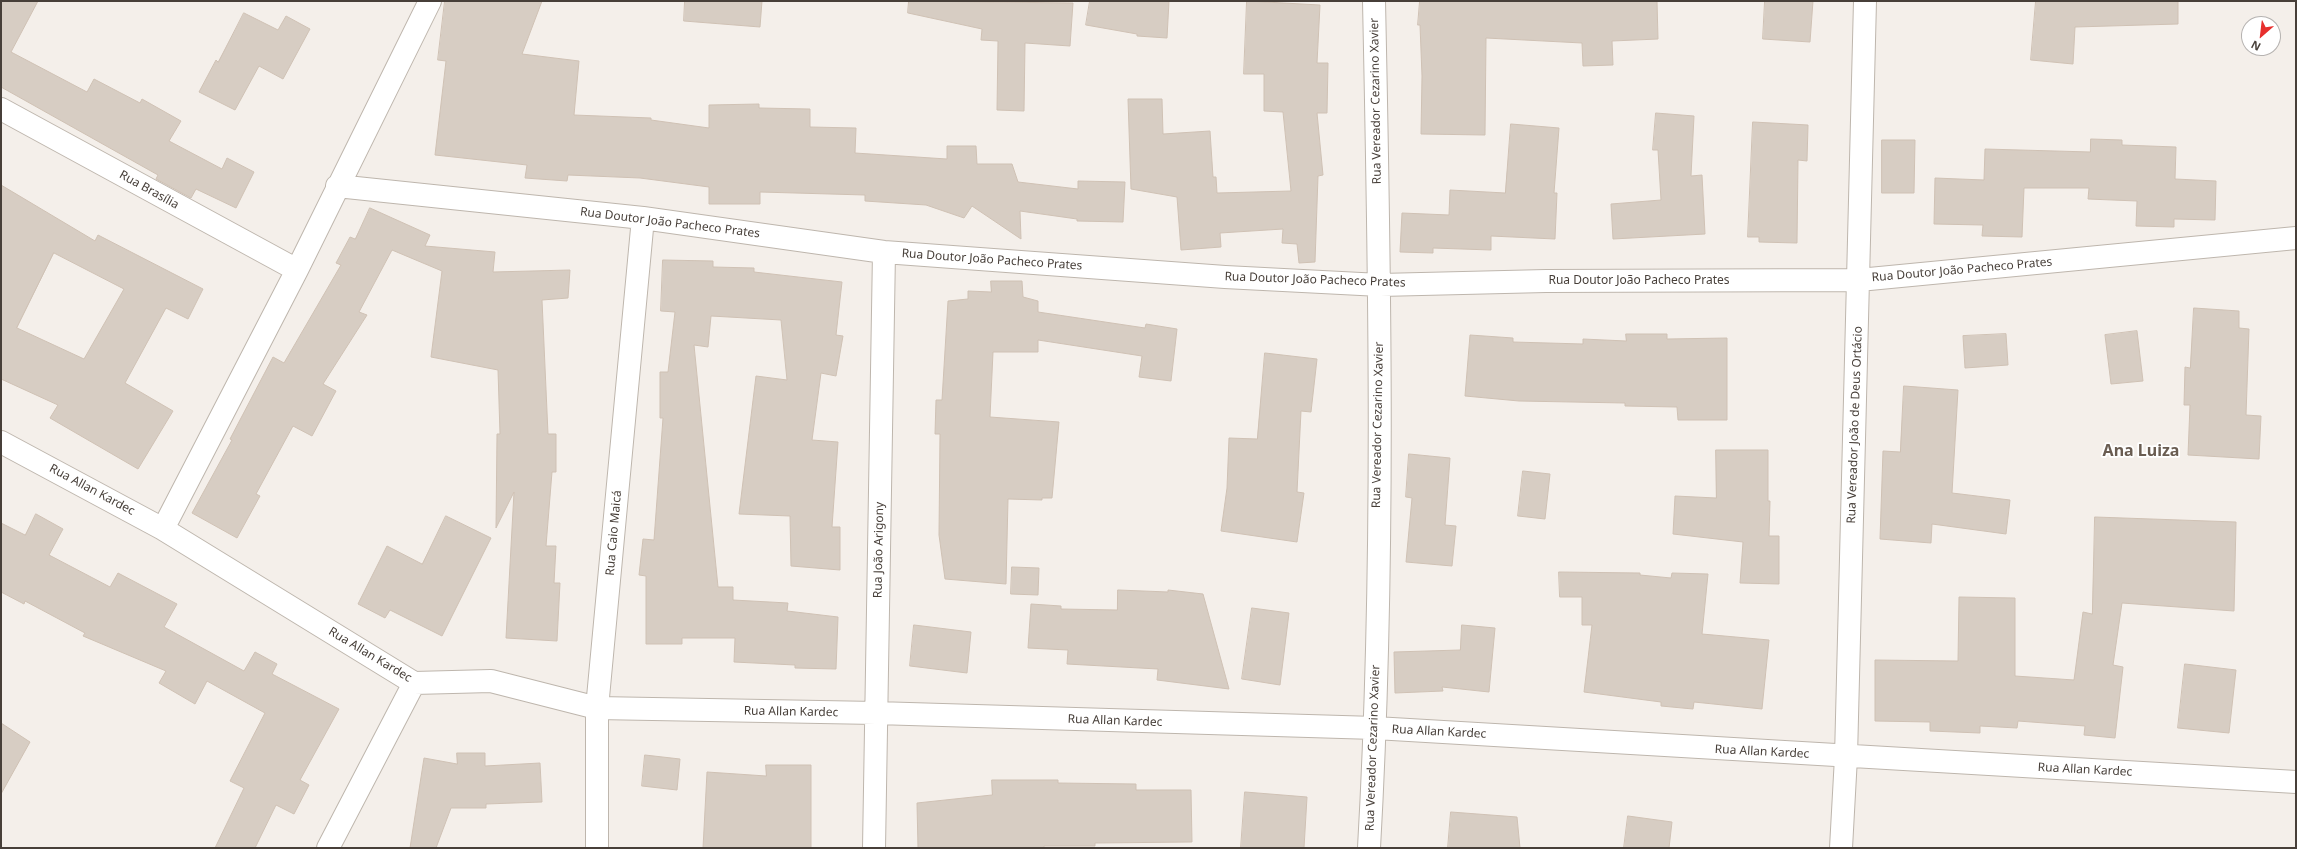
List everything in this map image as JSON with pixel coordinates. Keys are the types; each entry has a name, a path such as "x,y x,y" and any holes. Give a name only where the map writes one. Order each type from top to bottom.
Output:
{"street":[{"path":"163,529 297,270 337,186 430,1"},
{"name":"Rua Vereador Cezarino Xavier","path":"1369,848 1376,728 1380,285 1374,1"},
{"name":"Rua Vereador João de Deus Ortácio","path":"1842,848 1846,757 1859,280 1865,1"},
{"name":"Rua Brasília","path":"1,109 297,270"},
{"name":"Rua Doutor João Pacheco Prates","path":"337,186 643,218 884,252 1217,276 1380,285 1546,281 1859,280 2296,238"},
{"name":"Rua Caio Maicá","path":"597,848 597,708 643,218"},
{"name":"Rua João Arigony","path":"874,848 884,252"},
{"name":"Rua Allan Kardec","path":"1,442 163,529 414,683 491,681 597,708 1376,728 1846,757 2296,782"},
{"path":"328,848 414,683"}],"building":[{"path":"1,1 38,1 11,52 87,92 94,79 140,103 142,99 181,121 169,141 222,169 227,158 254,172 236,208 196,189 191,198 156,179 158,175 1,87"},
{"path":"445,1 542,1 522,54 579,61 574,115 651,118 651,120 709,128 709,105 759,104 759,108 810,109 810,127 856,128 855,153 947,159 947,146 976,146 977,164 1012,164 1018,182 1078,189 1078,181 1125,182 1123,222 1077,221 1077,219 1020,211 1021,239 972,206 964,218 926,205 865,201 865,195 760,192 760,204 709,204 709,187 640,178 568,175 567,181 525,178 527,165 435,155 446,61 438,60"},
{"path":"685,1 762,1 760,27 684,21"},
{"path":"909,1 1073,3 1070,46 1025,43 1024,111 997,110 998,41 981,40 982,29 908,13"},
{"path":"1090,1 1169,1 1167,38 1137,36 1137,34 1086,25"},
{"path":"1247,1 1320,5 1317,63 1328,63 1327,113 1317,113 1323,175 1318,176 1315,262 1299,263 1297,244 1282,243 1283,229 1220,233 1221,247 1181,250 1177,197 1131,189 1128,99 1162,99 1163,134 1210,131 1213,177 1216,177 1217,193 1291,191 1283,112 1264,111 1264,74 1244,74"},
{"path":"1420,1 1657,1 1658,39 1612,41 1613,65 1583,66 1582,43 1486,38 1485,135 1421,134 1422,76 1420,25 1418,25"},
{"path":"1765,1 1813,1 1810,42 1763,39"},
{"path":"2036,1 2178,1 2178,24 2075,27 2073,64 2031,60"},
{"path":"244,13 278,30 286,16 310,29 283,79 259,66 235,110 199,92 216,60 218,62"},
{"path":"1656,113 1694,116 1691,176 1702,175 1705,234 1613,239 1611,204 1661,200 1658,150 1653,150"},
{"path":"1753,122 1808,125 1807,161 1798,160 1797,243 1759,242 1759,237 1748,237"},
{"path":"1511,124 1559,128 1554,193 1557,193 1555,239 1491,236 1491,250 1433,248 1433,253 1400,252 1402,213 1449,215 1450,190 1505,193"},
{"path":"2091,139 2122,140 2122,145 2176,147 2175,179 2216,181 2215,220 2174,219 2174,227 2136,226 2137,201 2088,199 2089,188 2024,188 2022,237 1982,236 1983,225 1934,224 1935,178 1984,180 1985,149 2090,152"},
{"path":"1882,140 1915,140 1914,193 1882,193"},
{"path":"1,185 95,241 98,235 203,289 188,319 166,308 125,383 173,411 138,469 50,418 58,405 1,379","holes":["54,253 124,289 84,359 17,328"]},
{"path":"370,208 430,235 425,246 495,252 493,272 570,270 568,298 542,300 548,434 556,434 556,472 552,472 546,546 556,546 554,583 560,583 557,641 506,638 514,492 496,528 497,434 500,434 498,370 431,357 442,271 392,250 359,312 367,315 323,384 336,391 312,436 293,426 256,494 260,496 237,538 192,513 232,440 230,439 273,357 284,363 341,265 336,263 350,237 355,239"},
{"path":"663,260 713,261 713,267 754,268 754,272 842,282 836,335 843,336 836,376 821,373 812,440 838,442 832,527 840,527 840,570 791,566 790,516 739,514 756,376 787,380 781,320 711,316 708,347 694,345 718,587 733,587 733,600 788,603 787,611 838,617 836,669 795,668 795,665 734,662 735,638 682,638 682,644 646,644 646,576 639,575 643,539 654,540 663,418 660,418 660,372 668,372 675,312 661,311"},
{"path":"991,281 1022,281 1023,297 1038,301 1038,312 1145,328 1146,324 1177,329 1171,381 1139,377 1142,356 1038,340 1038,352 993,352 990,417 1059,422 1052,498 1042,498 1042,500 1008,499 1006,584 945,579 939,535 940,434 935,434 936,400 942,400 948,301 968,299 968,291 991,292"},
{"path":"2194,308 2239,311 2239,328 2249,329 2246,415 2261,416 2259,459 2188,455 2190,405 2184,405 2185,367 2190,368"},
{"path":"2137,331 2143,381 2111,384 2105,335"},
{"path":"1626,334 1667,334 1667,339 1727,338 1727,420 1678,420 1677,407 1625,406 1625,403 1519,401 1465,396 1470,335 1513,338 1513,342 1583,344 1583,339 1626,341"},
{"path":"2006,334 2008,365 1965,368 1963,336"},
{"path":"1265,353 1317,359 1311,412 1301,411 1297,492 1304,493 1297,542 1221,531 1227,488 1229,438 1257,439"},
{"path":"1904,386 1958,390 1952,493 2010,500 2006,534 1932,524 1931,543 1880,539 1883,451 1900,452"},
{"path":"1716,450 1768,450 1768,501 1770,501 1769,536 1779,536 1779,584 1740,583 1743,542 1673,534 1675,496 1716,498"},
{"path":"1409,454 1450,458 1445,525 1456,526 1452,566 1406,562 1412,498 1406,497"},
{"path":"1523,471 1550,474 1545,519 1518,516"},
{"path":"36,514 63,529 49,555 110,587 118,573 177,604 164,627 244,671 255,652 277,664 272,674 339,709 300,780 309,785 294,814 276,805 255,848 215,848 244,788 230,781 265,713 207,681 195,704 159,683 166,671 83,636 85,633 25,601 24,604 1,592 1,523 25,535"},
{"path":"446,516 491,538 442,636 390,610 385,618 358,604 387,546 422,564"},
{"path":"2095,517 2236,522 2234,611 2122,603 2113,665 2123,667 2115,738 2084,735 2085,726 2018,721 2017,728 1980,726 1980,733 1930,731 1930,722 1875,721 1875,660 1958,661 1959,597 2015,598 2015,676 2074,680 2083,612 2092,614"},
{"path":"1012,567 1039,568 1038,595 1011,594"},
{"path":"1559,572 1640,573 1640,575 1671,578 1672,573 1708,574 1702,634 1769,640 1762,709 1694,702 1693,709 1661,706 1661,702 1584,692 1592,625 1582,625 1582,597 1560,597"},
{"path":"1118,590 1168,592 1168,590 1203,594 1229,689 1157,680 1158,669 1067,664 1068,650 1028,648 1031,604 1061,606 1061,609 1117,610"},
{"path":"1252,608 1289,613 1280,685 1242,679"},
{"path":"914,625 971,632 967,673 910,666"},
{"path":"1462,625 1495,628 1489,692 1442,687 1443,691 1395,693 1394,652 1460,650"},
{"path":"2185,664 2236,670 2229,733 2178,728"},
{"path":"1,723 30,742 1,794"},
{"path":"457,753 485,753 485,766 540,763 542,802 486,804 486,808 451,808 436,848 410,848 424,758 457,764"},
{"path":"645,755 680,759 677,790 642,786"},
{"path":"766,765 811,765 811,848 703,848 707,772 766,776"},
{"path":"992,780 1058,780 1058,783 1136,784 1136,790 1191,790 1192,842 1095,843 1095,846 1044,846 1044,848 918,848 917,803 992,795"},
{"path":"1245,792 1307,797 1304,848 1241,848"},
{"path":"1451,812 1517,817 1520,848 1448,848"},
{"path":"1628,816 1672,822 1669,848 1624,848"}],"district":[{"name":"Ana Luiza","path":"2141,451"}]}
